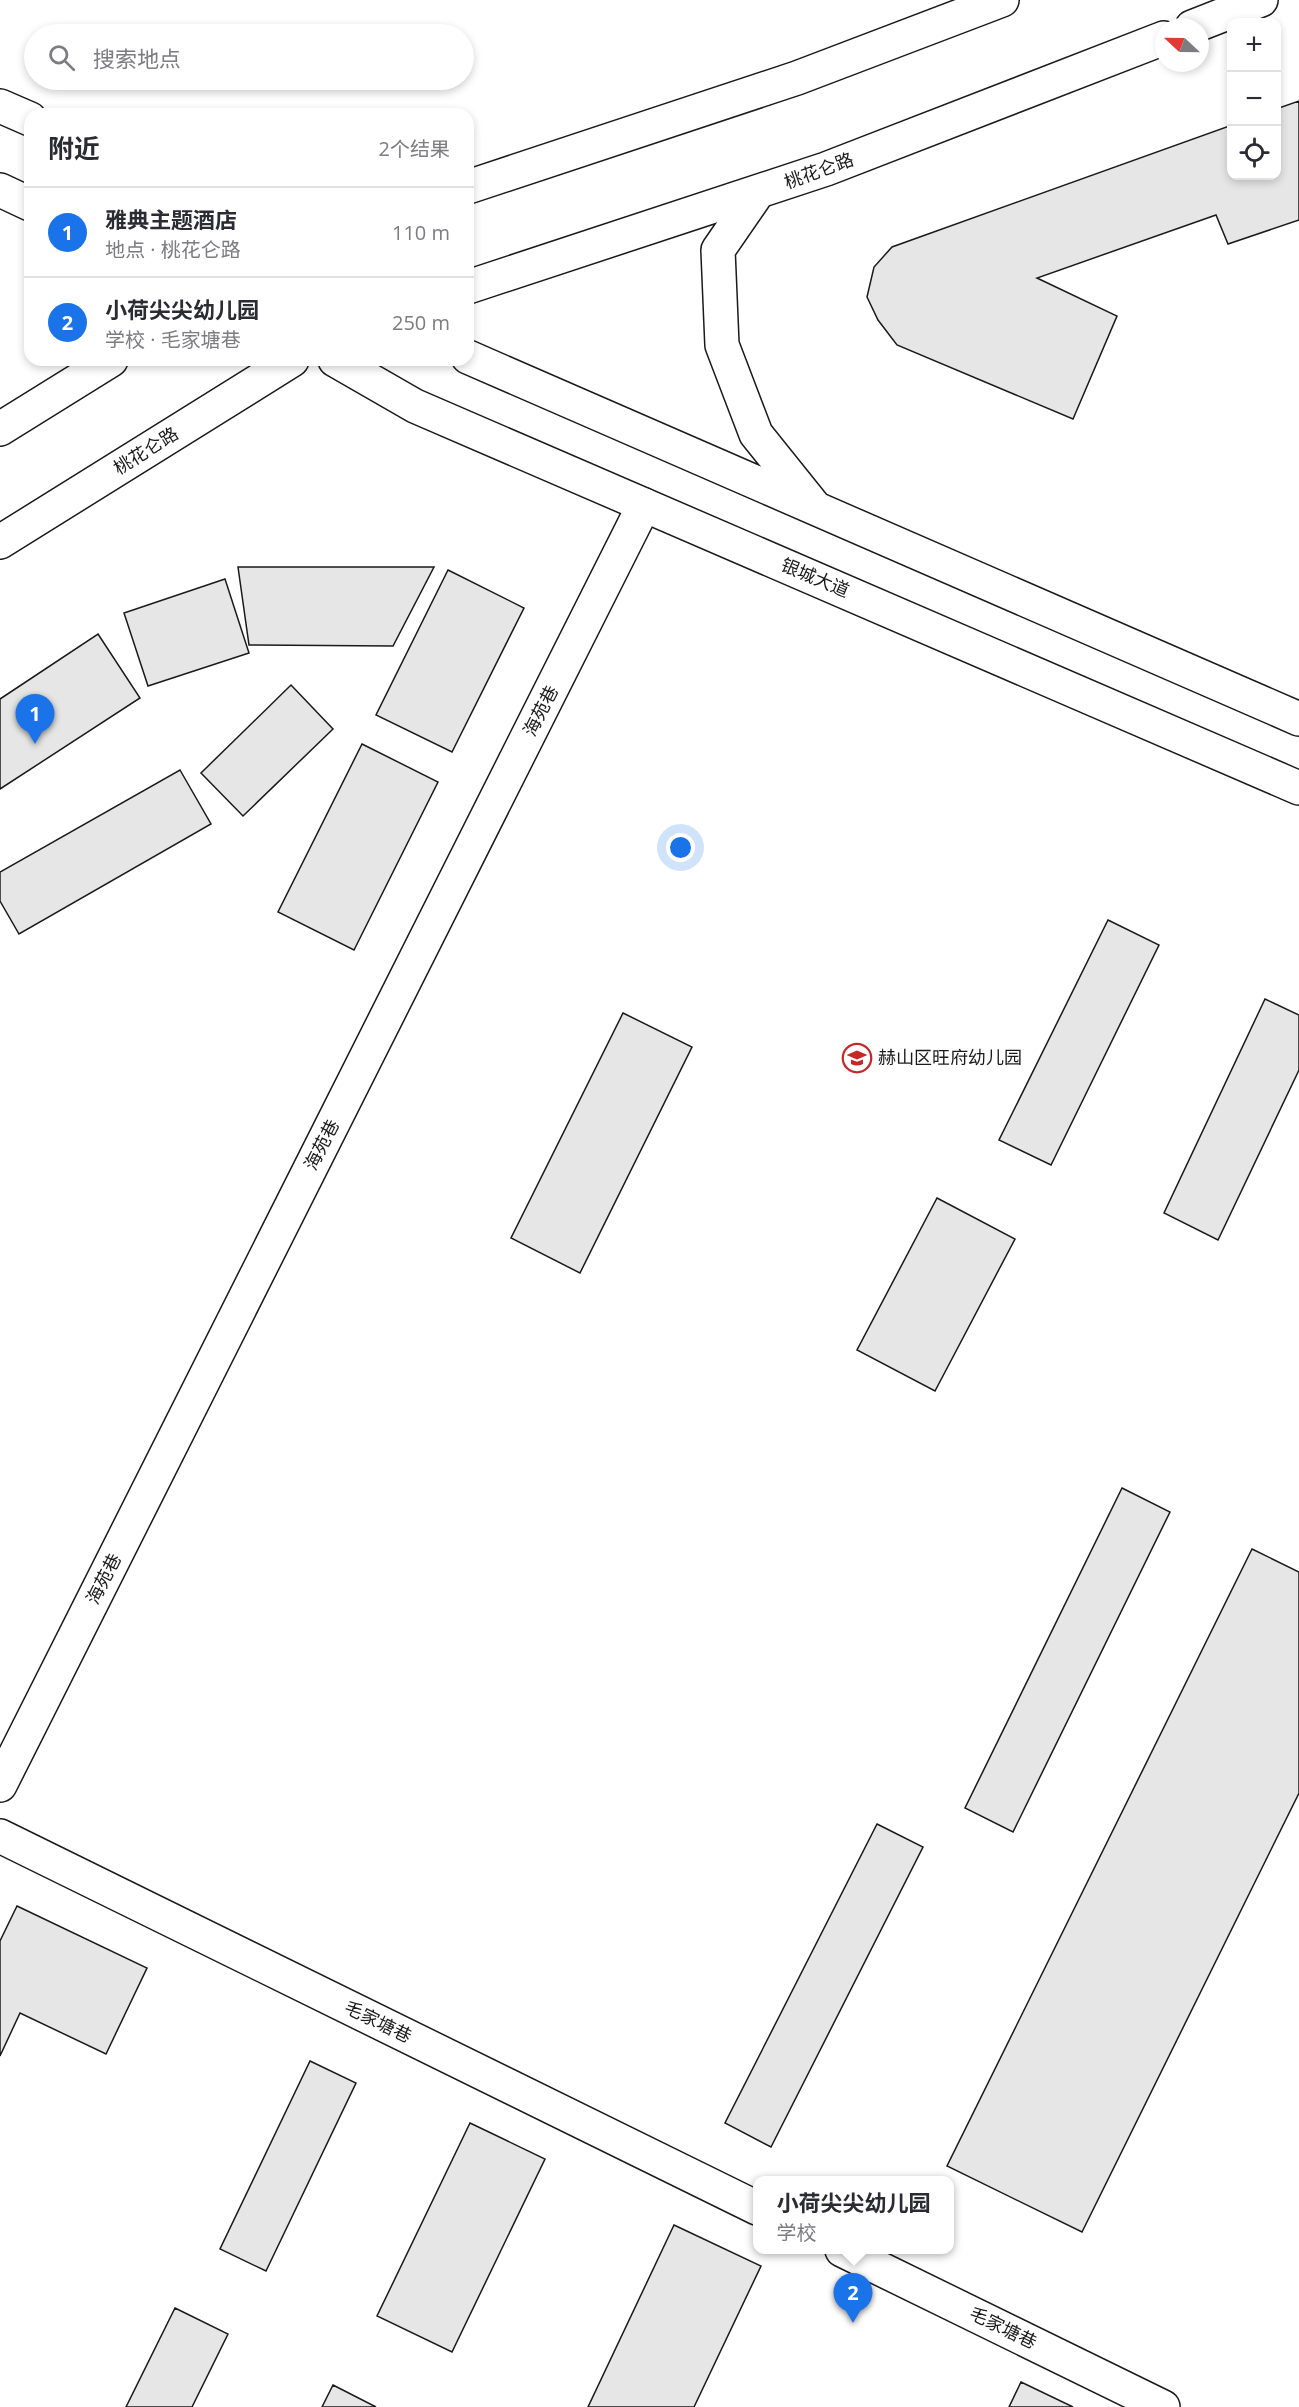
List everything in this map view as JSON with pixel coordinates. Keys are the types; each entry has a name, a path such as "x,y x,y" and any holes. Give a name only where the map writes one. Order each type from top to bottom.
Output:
{"main road":[{"path":"474,185 797,78 958,8 1002,0"},
{"path":"1209,20 1261,0"},
{"name":"桃花仑路","path":"474,285 826,169 1155,41"},
{"path":"0,106 24,116"},
{"path":"0,190 24,201"},
{"path":"758,192 718,250 722,345 756,434 816,508"},
{"path":"474,360 1299,720"},
{"path":"0,429 101,366"},
{"name":"桃花仑路","path":"0,542 282,366"},
{"name":"银城大道","path":"345,366 415,406 1299,788"},
{"name":"海苑巷","path":"0,1785 644,505"},
{"name":"毛家塘巷","path":"0,1836 753,2206"},
{"name":"毛家塘巷","path":"850,2254 1163,2407"}],"building":[{"path":"1299,101 1299,220 1228,244 1216,215 1037,278 1117,316 1073,419 897,345 878,320 867,297 874,267 892,247 1227,127 1227,180 1281,180 1281,107"},
{"path":"238,567 434,567 393,646 249,645"},
{"path":"448,570 524,608 452,752 376,715"},
{"path":"225,579 249,653 148,686 124,613"},
{"path":"98,634 140,698 0,789 0,699"},
{"path":"291,685 333,729 243,816 201,773"},
{"path":"362,744 438,782 354,950 278,912"},
{"path":"180,770 211,824 19,934 0,901 0,872"},
{"path":"1108,920 1159,945 1051,1165 999,1140"},
{"path":"1265,999 1299,1015 1299,1070 1218,1240 1164,1213"},
{"path":"623,1013 692,1047 580,1273 511,1238"},
{"path":"937,1198 1015,1239 935,1391 857,1350"},
{"path":"1122,1488 1170,1512 1013,1832 965,1808"},
{"path":"1252,1549 1299,1572 1299,1793 1082,2232 947,2166"},
{"path":"877,1824 923,1847 771,2147 725,2123"},
{"path":"17,1906 147,1968 106,2054 20,2013 0,2056 0,1941"},
{"path":"310,2061 356,2083 266,2271 220,2249"},
{"path":"470,2123 545,2159 452,2352 377,2316"},
{"path":"674,2225 761,2266 694,2407 588,2407"},
{"path":"175,2308 228,2334 192,2407 126,2407"},
{"path":"1021,2382 1073,2407 1009,2407"},
{"path":"333,2385 376,2407 322,2407"}],"place":[{"name":"雅典主题酒店","path":"35,744"},
{"name":"赫山区旺府幼儿园","path":"857,1058"},
{"name":"小荷尖尖幼儿园","path":"853,2323"}]}
